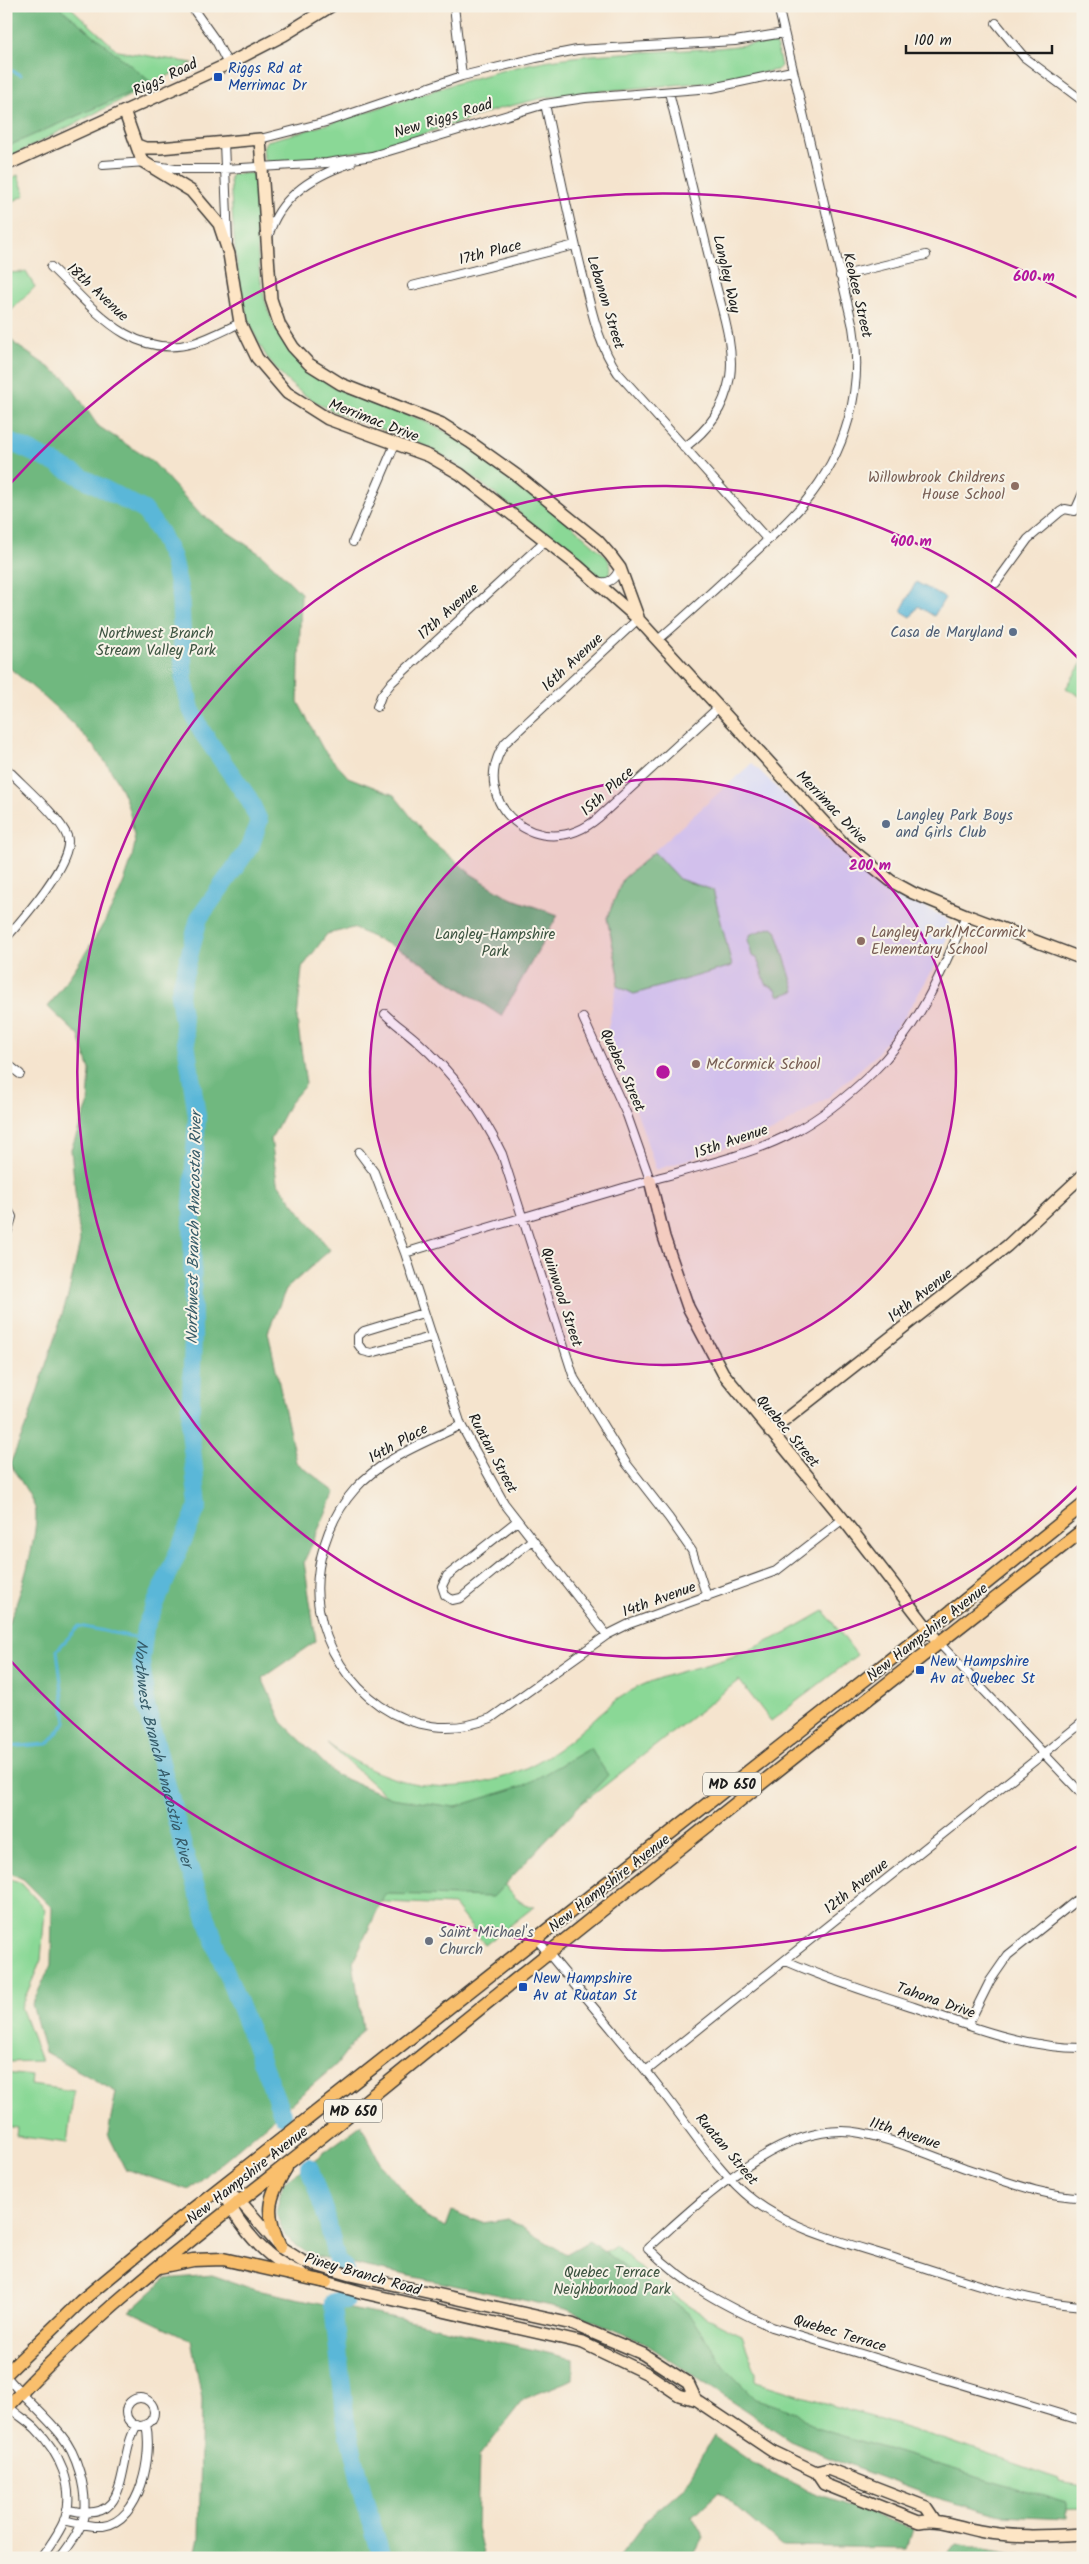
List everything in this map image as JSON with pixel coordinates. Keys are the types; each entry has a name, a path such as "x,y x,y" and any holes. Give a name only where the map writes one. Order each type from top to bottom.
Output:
{"main road":[{"name":"New Hampshire Avenue","path":"6,2375 81,2301 1083,1505"},
{"name":"New Hampshire Avenue","path":"7,2406 40,2372 156,2268 548,1952 1083,1530"},
{"path":"280,2247 271,2223 270,2203 275,2188 291,2161"},
{"path":"156,2268 190,2260 223,2259 326,2282"}],"street":[{"path":"191,6 216,41 228,64"},
{"name":"Riggs Road","path":"6,165 125,113 228,64 284,35 331,6"},
{"path":"454,6 462,76"},
{"name":"Keokee Street","path":"658,640 798,511 816,488 841,440 850,414 856,381 857,349 778,6"},
{"path":"996,23 1024,57 1083,101"},
{"path":"137,145 145,148 160,148 260,138 326,122 462,76 577,50 727,42 784,33"},
{"name":"New Riggs Road","path":"103,165 142,161 162,169 225,169 327,163 372,156 546,104 592,97 712,88 792,71"},
{"name":"Langley Way","path":"670,92 724,324 731,364 726,393 719,411 706,430 684,448"},
{"name":"Lebanon Street","path":"546,104 575,245 594,320 608,357 618,373 768,540"},
{"path":"125,113 142,161 191,191 207,207 219,224 229,254"},
{"name":"Merrimac Drive","path":"260,138 268,278 274,311 286,336 309,364 354,390 440,424 470,442 598,541 620,568 638,619"},
{"name":"Merrimac Drive","path":"224,142 229,254 240,323 267,371 298,402 328,420 429,456 460,474 546,540 638,619 832,831 861,858 891,881 913,893 966,915 1083,959"},
{"path":"266,248 271,226 278,213 298,190 334,169 372,156"},
{"name":"17th Place","path":"412,286 575,245"},
{"path":"840,276 926,255"},
{"name":"18th Avenue","path":"51,267 112,326 140,342 160,346 182,345 210,337 240,323"},
{"path":"352,542 396,444"},
{"path":"996,583 1028,539 1060,512 1065,509 1074,511 1083,493"},
{"name":"17th Avenue","path":"377,707 381,696 392,682 546,540"},
{"path":"595,581 608,582 615,578 620,568"},
{"name":"16th Avenue","path":"524,725 638,619"},
{"name":"15th Place","path":"524,725 499,752 494,773 497,797 509,814 525,829 545,836 556,837 574,833 590,825 719,707"},
{"path":"6,768 56,820 68,836 69,844 59,869 6,938"},
{"name":"15th Avenue","path":"405,1253 709,1164 793,1133 852,1090 889,1055 921,1012 936,986 966,915"},
{"path":"6,924 13,930"},
{"name":"Merrimac Drive","path":"1052,948 1083,967"},
{"name":"Quinwood Street","path":"385,1014 436,1059 461,1085 481,1114 502,1154 574,1378 626,1463 692,1551 707,1597"},
{"name":"Quebec Street","path":"583,1018 627,1115 650,1180 664,1237 688,1307 723,1373 843,1519 939,1643 1083,1795"},
{"path":"6,1063 20,1074"},
{"name":"Ruatan Street","path":"359,1152 374,1172 405,1253 461,1425 504,1503 607,1635"},
{"name":"14th Avenue","path":"770,1432 1007,1246 1083,1176"},
{"path":"6,1206 12,1217 6,1237"},
{"path":"423,1313 364,1330 358,1336 358,1344 363,1351 372,1353 431,1337"},
{"name":"14th Place","path":"461,1425 378,1467 353,1490 337,1516 324,1546 319,1586 319,1608 329,1638 344,1670 360,1690 382,1708 411,1721 434,1727 452,1728 474,1725 491,1718"},
{"name":"14th Avenue","path":"491,1718 607,1635 629,1624 776,1571 843,1519"},
{"path":"517,1521 447,1576 442,1586 445,1594 452,1600 461,1598 532,1540"},
{"name":"12th Avenue","path":"646,2071 1083,1722"},
{"path":"968,2025 999,1964 1083,1895"},
{"name":"Ruatan Street","path":"536,1938 646,2071 731,2179 752,2200 810,2230 965,2280 1063,2305 1083,2306"},
{"name":"Tahona Drive","path":"786,1961 839,1982 1005,2038 1047,2046 1083,2048"},
{"name":"11th Avenue","path":"680,2220 731,2179 783,2145 828,2131 861,2133 1021,2187 1083,2197"},
{"name":"Piney Branch Road","path":"221,2188 235,2205 280,2247 302,2262 350,2275 572,2324 643,2354 688,2383 696,2400"},
{"name":"Piney Branch Road","path":"235,2205 248,2234 275,2260 293,2270 351,2289 584,2343 648,2374 678,2395 696,2400 772,2451 816,2472 824,2484 919,2522 934,2519 979,2531 1031,2538 1083,2534"},
{"name":"Quebec Terrace","path":"680,2220 648,2248 666,2265 724,2306 772,2327 1083,2422"},
{"path":"6,2375 69,2446 82,2480 84,2514 81,2524 60,2558"},
{"path":"138,2398 149,2401 154,2413 146,2424 137,2425 130,2422 126,2410 131,2401 138,2398"},
{"path":"7,2406 35,2428 58,2458 65,2478 67,2510 64,2520 55,2539 40,2558"},
{"path":"64,2520 104,2526 125,2516 134,2503 143,2478 150,2440 146,2424"},
{"path":"67,2510 84,2514 95,2513 111,2504 122,2480 132,2433 137,2425"}],"shaded area":[{"path":"752,763 851,862 905,897 946,918 951,927 938,961 905,1016 874,1057 827,1098 772,1132 656,1170 638,1115 605,1042 619,975 607,918 623,879"}],"green space":[{"path":"6,6 69,6 118,51 193,63 6,159"},
{"path":"6,6 58,6 152,83 6,147"},
{"path":"770,41 776,43 781,66 777,70 709,82 579,93 543,98 498,109 385,147 305,160 270,163 264,159 263,147 267,141 463,81 529,64 589,55 710,49"},
{"path":"250,173 256,177 257,244 260,275 266,303 277,329 293,353 316,375 348,394 369,403 423,420 480,453 524,485 607,557 611,567 609,575 605,578 598,577 500,498 446,458 414,441 331,410 299,391 275,368 258,341 246,312 239,281 230,179 232,174"},
{"path":"18,175 25,195 6,205 6,181"},
{"path":"26,272 35,287 6,316 6,273"},
{"name":"Northwest Branch Stream Valley Park","path":"6,332 15,344 66,379 98,426 152,461 198,512 263,556 301,593 298,702 323,749 348,777 394,795 427,837 471,874 510,898 558,915 501,1016 407,953 353,928 327,934 302,968 297,1019 306,1084 289,1104 271,1139 277,1182 330,1250 286,1289 268,1332 296,1462 335,1492 304,1562 316,1641 262,1678 282,1722 336,1775 391,1798 455,1807 525,1785 590,1748 608,1775 493,1897 385,1894 353,1962 363,2029 336,2065 189,2190 125,2169 108,2134 116,2092 45,2052 32,2004 51,1965 52,1908 23,1879 6,1871 6,1628 27,1569 35,1533 36,1518 33,1502 10,1464 28,1421 68,1296 80,1242 71,1149 88,1105 90,1070 79,1036 48,1007 87,951 111,911 121,890 135,842 126,801 115,778 101,756 65,716 6,665"},
{"path":"1083,661 1083,698 1066,688"},
{"path":"654,852 679,879 713,890 732,966 634,994 617,986 619,975 607,918 623,879"},
{"path":"772,927 776,930 795,991 779,996 776,989 766,984 757,958 752,956 748,940 751,934"},
{"path":"824,1611 857,1655 771,1721 739,1680 496,1871 517,1899 522,1903 535,1906 485,1945 454,1905 364,1901 421,1827 327,1743 355,1761 383,1775 412,1783 441,1786 471,1785 500,1778 529,1766 558,1749 610,1705 640,1686 663,1677 722,1660 761,1645"},
{"path":"6,1878 20,1882 45,1909 41,1960 21,2007 41,2061 6,2062"},
{"path":"6,2073 32,2076 31,2085 74,2091 67,2143 16,2136 17,2128 6,2126"},
{"path":"361,2125 382,2166 426,2218 446,2227 452,2211 483,2223 508,2219 566,2254 589,2241 688,2313 727,2370 756,2399 796,2412 816,2428 1067,2503 1067,2519 1001,2516 934,2497 853,2467 790,2440 643,2342 566,2309 311,2255 285,2236 276,2213 283,2183"},
{"name":"Quebec Terrace Neighborhood Park","path":"616,2246 675,2296 724,2327 742,2335 756,2373 756,2382 946,2440 1059,2479 1059,2481 1083,2485 1083,2509 1051,2510 822,2444 684,2355 538,2293"},
{"path":"212,2275 256,2290 405,2320 573,2359 573,2379 524,2399 479,2456 477,2527 484,2558 194,2558 199,2539 202,2399 191,2340 130,2311 165,2279"},
{"path":"714,2436 756,2465 805,2489 913,2529 907,2548 782,2546 719,2491 692,2516 704,2537 692,2558 618,2558 648,2518 683,2488"},
{"path":"956,2544 1025,2556 1083,2552 1083,2558 945,2558"}],"water":[{"path":"916,582 945,598 934,616 918,606 911,617 901,611"}],"waterway":[{"path":"6,68 21,75"},
{"name":"Northwest Branch Anacostia River","path":"6,440 47,459 144,510 160,533 172,558 180,592 184,681 191,709 202,732 249,799 259,821 251,845 199,918 179,995 197,1116 192,1206 193,1335 190,1430 198,1506 145,1628 141,1661 146,1705 186,1858 221,1959 283,2116"},
{"path":"6,1747 48,1744 66,1722 57,1650 79,1626 144,1639"},
{"name":"Northwest Branch Anacostia River","path":"309,2167 326,2216 337,2262 344,2267 345,2300 333,2302 333,2305 346,2423 365,2501 382,2558"}],"place":[{"name":"Riggs Rd at Merrimac Dr","path":"218,77"},
{"name":"Willowbrook Childrens House School","path":"1015,486"},
{"name":"Casa de Maryland","path":"1013,632"},
{"name":"Langley Park Boys and Girls Club","path":"886,824"},
{"name":"Langley Park/McCormick Elementary School","path":"861,941"},
{"name":"McCormick School","path":"696,1064"},
{"name":"New Hampshire Av at Quebec St","path":"920,1670"},
{"name":"Saint Michael's Church","path":"429,1941"},
{"name":"New Hampshire Av at Ruatan St","path":"523,1987"}],"park label":[{"name":"Langley-Hampshire Park","path":"495,942"}]}
